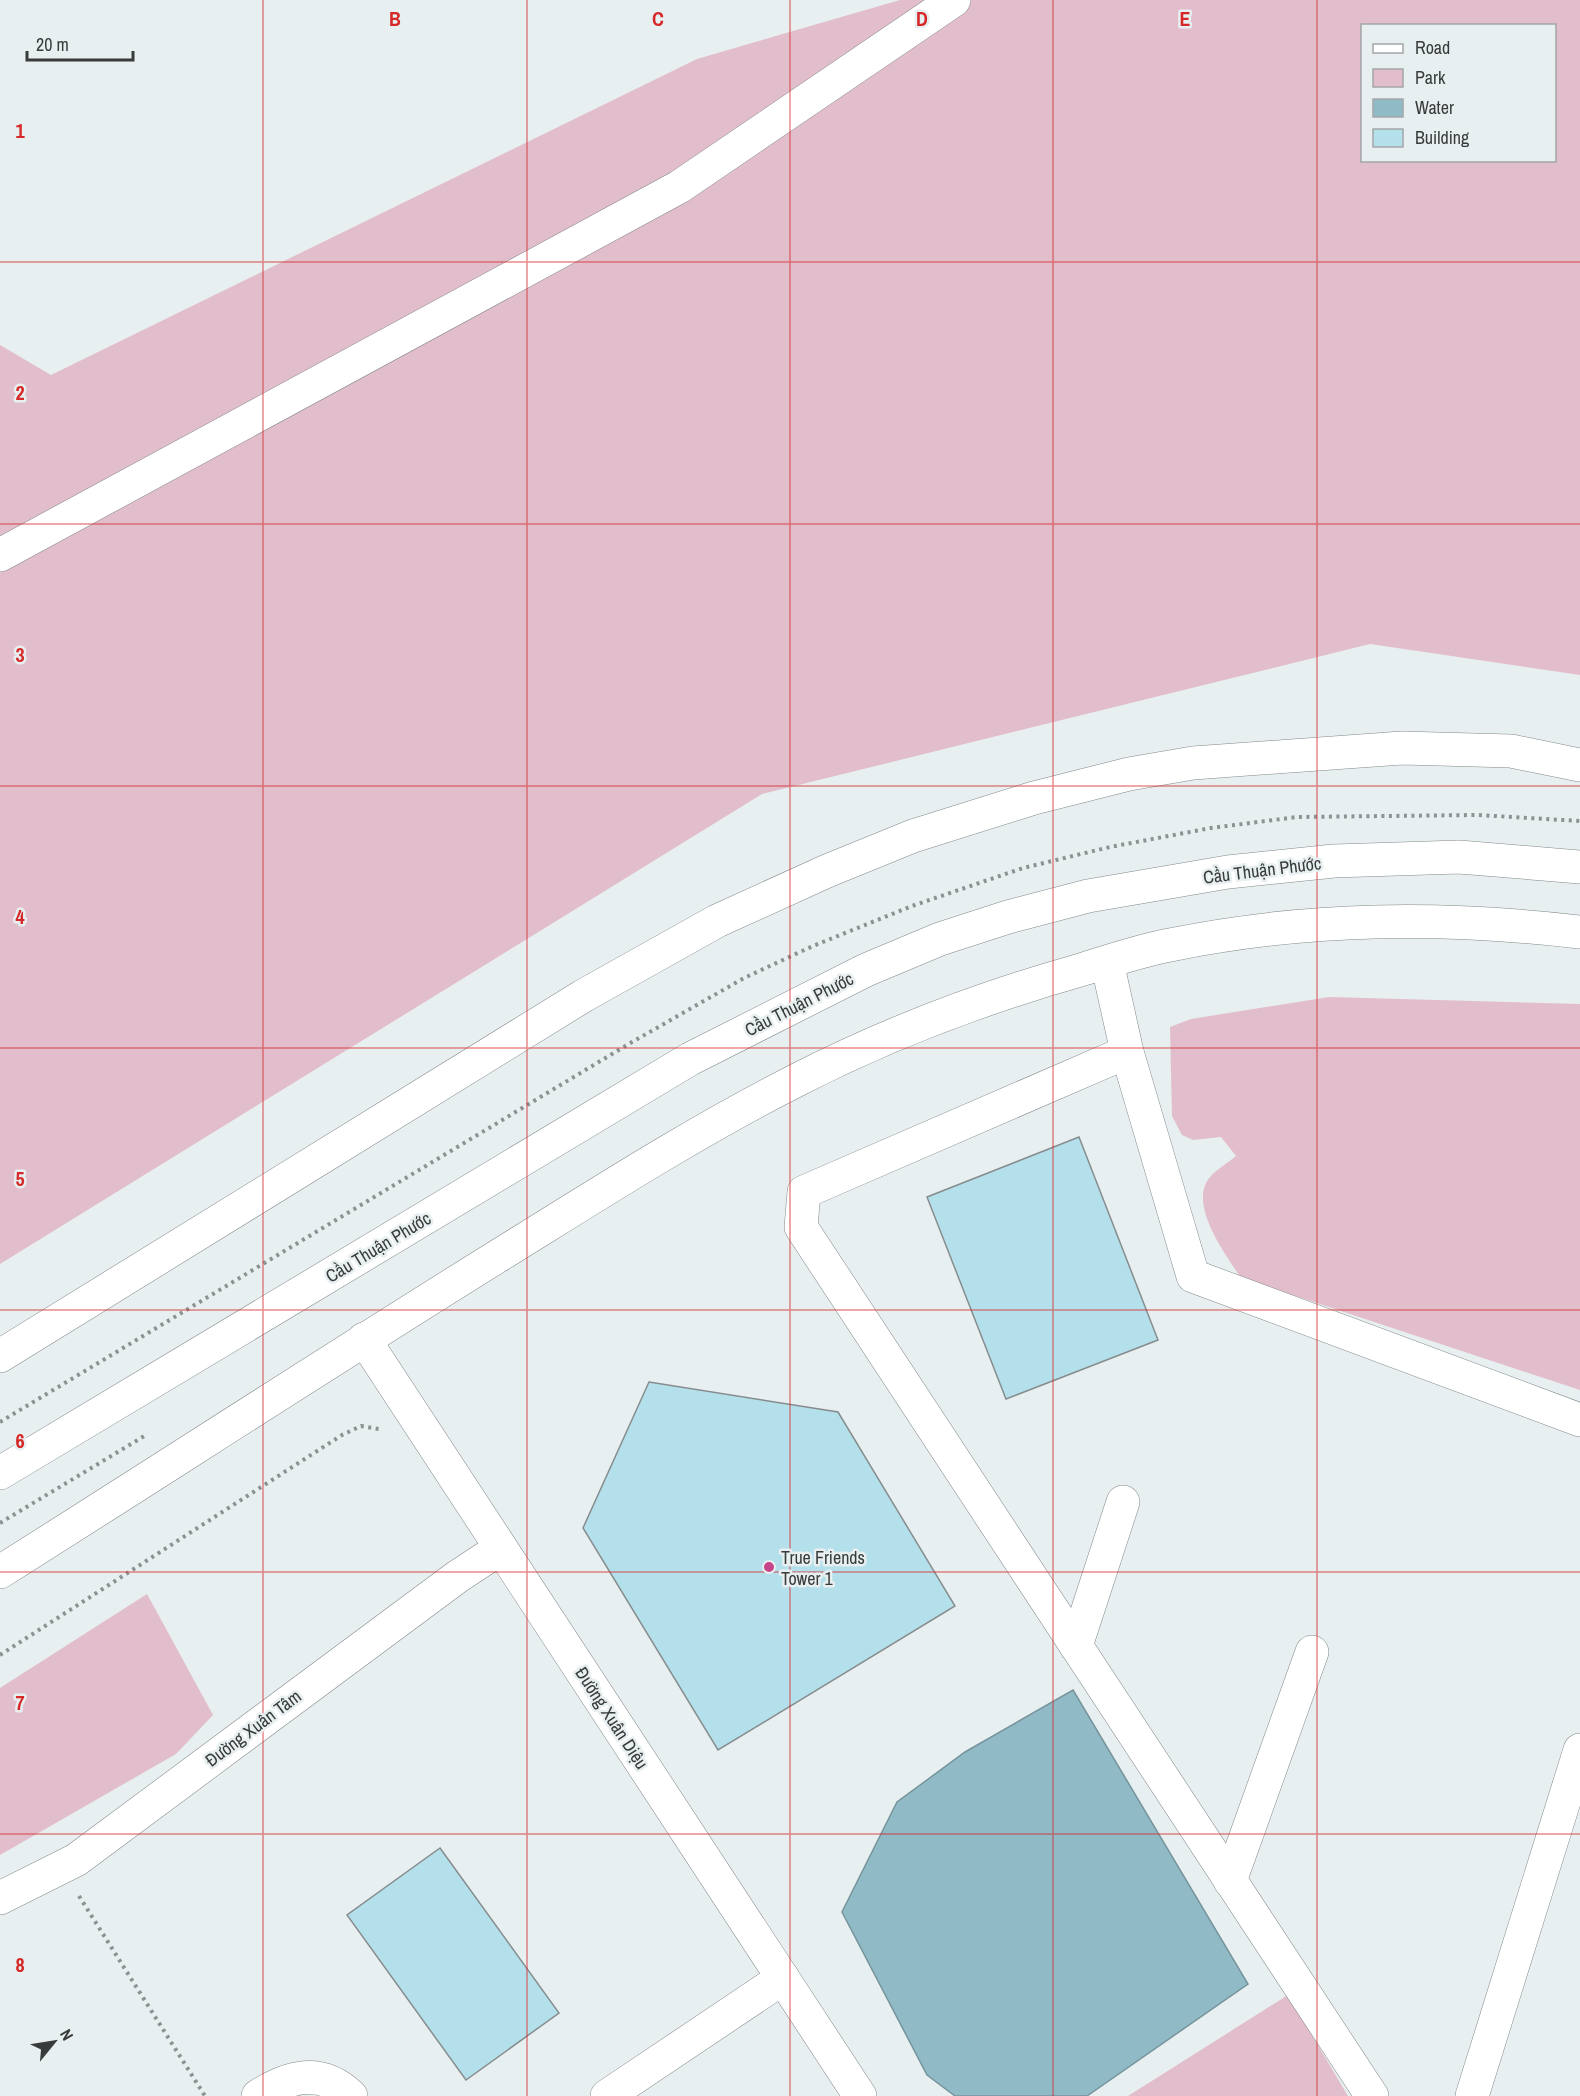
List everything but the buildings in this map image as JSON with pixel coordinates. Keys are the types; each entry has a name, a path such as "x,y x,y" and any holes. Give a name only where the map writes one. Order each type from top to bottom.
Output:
{"street":[{"path":"0,555 679,187 954,0"},
{"path":"0,1356 583,996 717,921 827,871 913,836 1034,798 1128,774 1193,763 1402,747 1511,751 1580,765"},
{"name":"Cầu Thuận Phước","path":"0,1473 690,1059 866,970 940,939 1008,917 1088,896 1228,872 1334,861 1459,857 1580,867"},
{"path":"0,1572 364,1339 648,1163 802,1077 894,1036 1016,989 1167,945 1282,927 1382,920 1532,927 1580,932"},
{"path":"1107,962 1127,1052 1193,1276 1580,1420"},
{"path":"1127,1052 804,1192 801,1227 1372,2096"},
{"name":"Đường Xuân Diệu","path":"364,1339 860,2096"},
{"path":"1076,1646 1123,1502"},
{"name":"Đường Xuân Tâm","path":"0,1898 76,1860 457,1577 501,1548"},
{"path":"1230,1881 1312,1652"},
{"path":"1472,2096 1580,1750"},
{"path":"607,2096 783,1978"},
{"path":"258,2096 286,2080 304,2076 322,2078 341,2087 351,2096"}],"path":[{"path":"0,1656 342,1434 361,1426 377,1428 383,1432"},
{"path":"61,1867 205,2096"}],"green space":[{"path":"900,0 1580,0 1580,675 1370,644 762,794 0,1264 0,345 51,375 697,59"},
{"path":"1329,997 1580,1004 1580,1390 1241,1278 1211,1229 1203,1201 1204,1188 1210,1177 1236,1156 1221,1137 1193,1140 1182,1135 1172,1116 1170,1027 1191,1019"},
{"path":"147,1594 213,1715 176,1754 0,1855 0,1688"},
{"path":"1288,1995 1348,2096 1128,2096"}],"water":[{"path":"1073,1690 1248,1984 1087,2096 955,2096 927,2075 842,1912 897,1802 965,1752"}],"place":[{"name":"True Friends Tower 1","path":"769,1567"}]}
